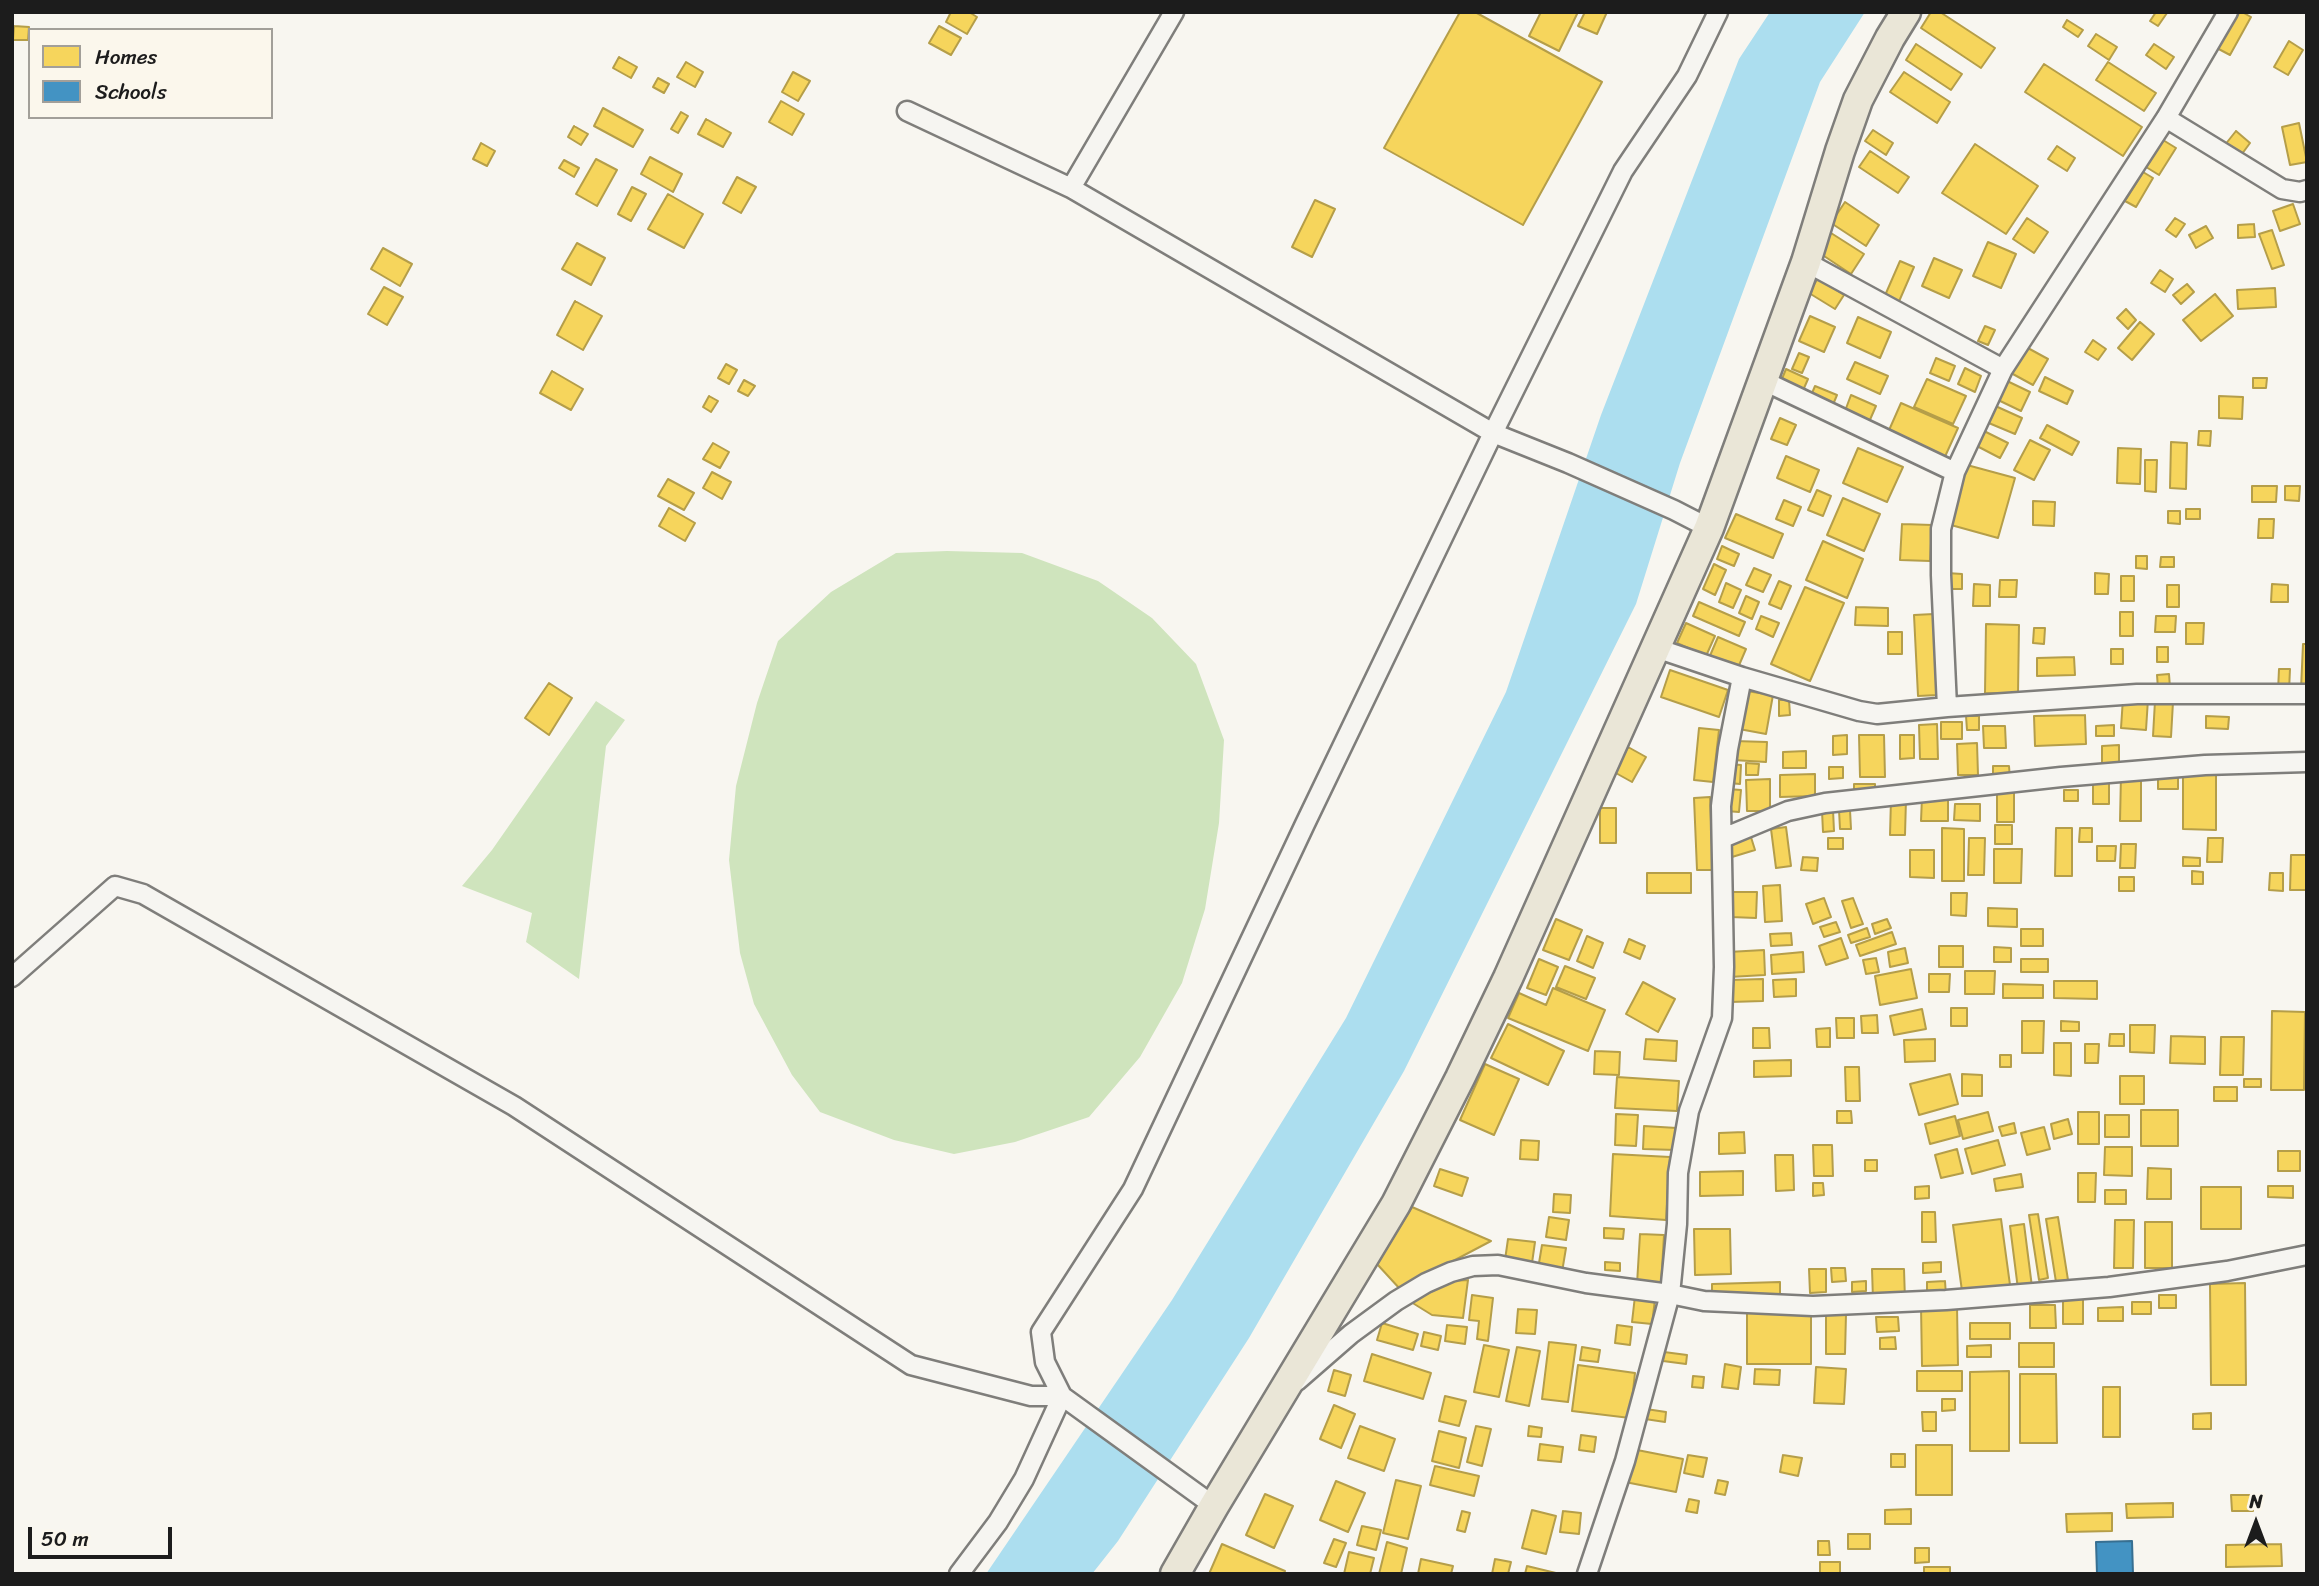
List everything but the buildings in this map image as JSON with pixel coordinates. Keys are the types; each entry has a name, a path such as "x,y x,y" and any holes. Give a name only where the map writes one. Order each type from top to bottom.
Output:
{"main road":[{"path":"1175,1574 1396,1204 1460,1078 1527,936 1709,528 1806,262 1858,100 1906,12"}],"street":[{"path":"1071,188 1174,12"},
{"path":"1947,707 1941,529 1955,472 2003,369 2166,118 2228,12"},
{"path":"1214,1506 1068,1400 1045,1362 1041,1332 1133,1189 1493,433 1623,171 1687,76 1714,14"},
{"path":"906,111 1071,188 1493,433 1568,463 1709,528"},
{"path":"2166,118 2282,189 2300,192 2307,190"},
{"path":"1806,262 2003,369"},
{"path":"1764,380 1955,472"},
{"path":"1656,648 1742,677 1877,714 2137,694 2307,694"},
{"path":"1587,1574 1625,1461 1670,1294 1677,1224 1678,1173 1689,1111 1722,1018 1721,806 1728,749 1742,677"},
{"path":"1723,838 1788,811 1825,803 2061,777 2205,765 2307,762"},
{"path":"12,976 115,886 143,894 514,1106 911,1365 1031,1396 1068,1400"},
{"path":"1284,1392 1351,1334 1396,1301 1426,1283 1473,1266 1497,1265 1586,1283 1704,1301 1814,1306 1946,1300 2109,1287 2227,1271 2307,1255"},
{"path":"959,1574 998,1522 1068,1400"}],"green space":[{"path":"896,553 1022,553 1098,581 1152,618 1196,664 1224,740 1219,823 1205,909 1182,983 1140,1057 1089,1117 1015,1142 954,1154 894,1140 820,1112 792,1075 754,1004 740,953 729,860 736,786 757,703 778,641 831,592"},
{"path":"596,701 625,720 606,746 579,979 526,942 532,913 462,886 492,850"}],"water":[{"path":"1770,12 1865,12 1820,82 1680,463 1636,604 1404,1071 1249,1338 1118,1541 1092,1574 986,1574 1172,1300 1346,1018 1506,692 1601,415 1739,59"}]}
